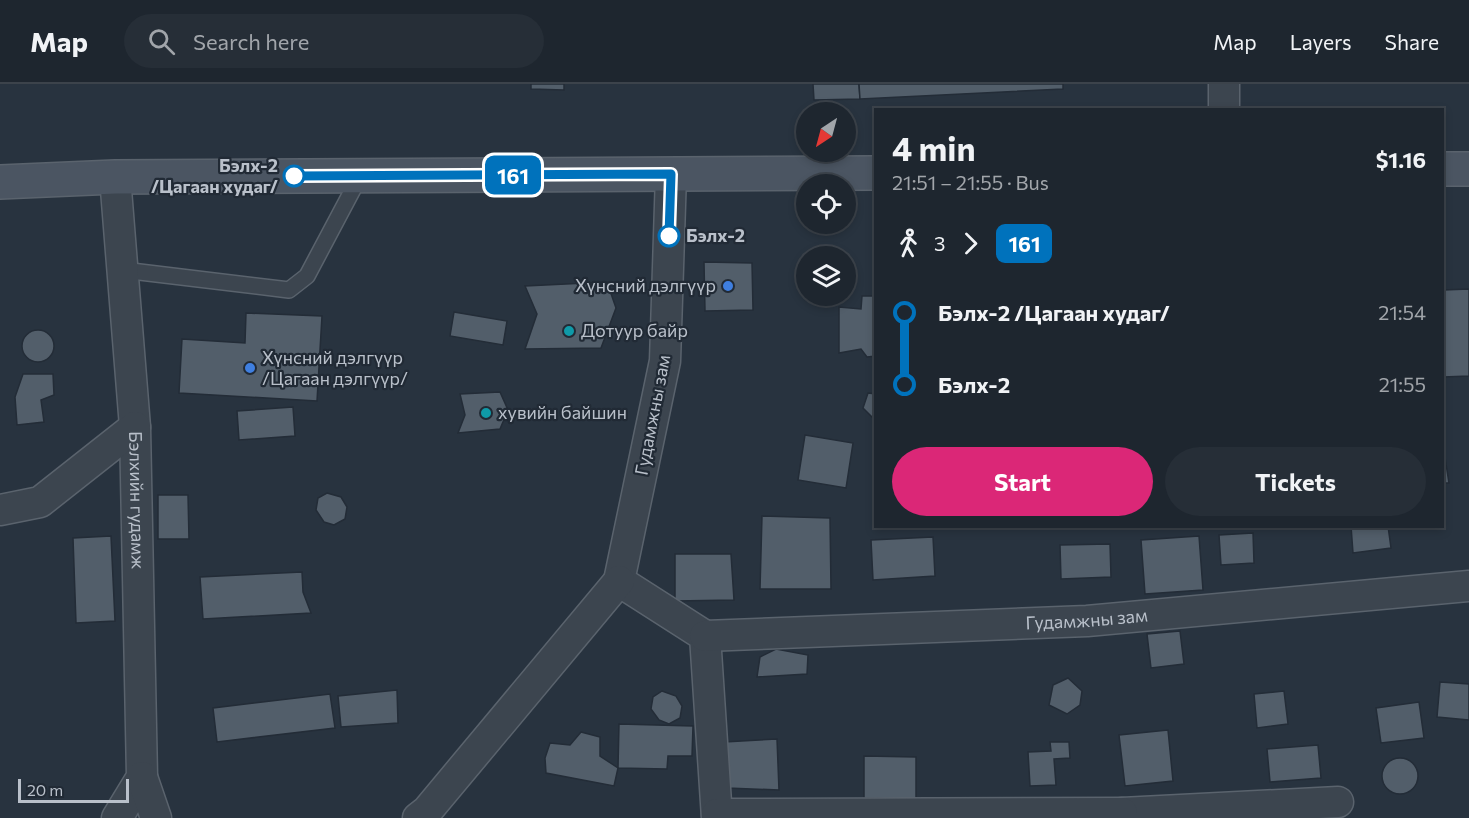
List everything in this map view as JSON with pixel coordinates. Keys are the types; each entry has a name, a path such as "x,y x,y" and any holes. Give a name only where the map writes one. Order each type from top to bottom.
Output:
{"main road":[{"path":"1444,169 1469,169"},
{"path":"0,182 116,177 874,173"}],"street":[{"path":"1224,84 1224,108"},
{"name":"Гудамжны зам","path":"418,818 427,811 619,582 665,361 671,174"},
{"name":"Бэлхийн гудамж","path":"116,177 135,427 142,777"},
{"path":"0,510 40,502 135,427"},
{"path":"619,582 705,636 717,816 1122,816 1338,802"},
{"name":"Гудамжны зам","path":"705,636 1087,621 1469,586"},
{"path":"117,818 142,777"},
{"path":"142,777 156,818"}],"lane":[{"path":"123,270 289,290 307,276 360,176"}],"building":[{"path":"531,84 564,84 564,90 531,89"},
{"path":"813,84 859,84 860,99 814,100"},
{"path":"859,84 1063,84 1063,89 860,99"},
{"name":"Хүнсний дэлгүүр","path":"704,262 752,263 753,310 705,311"},
{"name":"Дотуур байр","path":"607,282 616,308 601,348 525,349 537,314 525,286"},
{"path":"1469,289 1469,376 1444,377 1444,290"},
{"path":"862,296 874,296 874,356 867,357 861,349 839,353 839,307 861,309"},
{"path":"454,312 507,321 503,345 450,336"},
{"name":"Хүнсний дэлгүүр /Цагаан дэлгүүр/","path":"246,313 322,316 317,401 179,393 182,339 245,343"},
{"path":"38,330 49,335 54,346 49,357 38,362 27,357 22,346 27,335"},
{"path":"23,374 53,374 54,395 41,400 44,422 17,425 15,397"},
{"name":"хувийн байшин","path":"500,392 508,410 500,429 458,433 465,415 460,394"},
{"path":"868,393 874,394 874,419 863,408"},
{"path":"293,407 295,436 239,440 237,411"},
{"path":"805,435 853,443 846,488 798,480"},
{"path":"1444,451 1449,483 1444,483"},
{"path":"327,493 341,497 347,507 345,519 334,525 324,522 316,510 318,498"},
{"path":"158,495 188,495 189,539 158,539"},
{"path":"762,516 830,518 831,589 760,589"},
{"path":"1351,528 1388,528 1391,548 1353,553"},
{"path":"1253,533 1254,563 1221,565 1219,535"},
{"path":"111,536 115,621 76,623 73,538"},
{"path":"1199,536 1203,590 1145,594 1141,540"},
{"path":"933,537 935,576 873,580 871,540"},
{"path":"1110,544 1111,577 1061,579 1060,545"},
{"path":"675,554 731,554 734,600 675,601"},
{"path":"302,572 303,592 311,613 203,619 200,577"},
{"path":"1180,631 1184,664 1151,668 1147,634"},
{"path":"776,649 808,655 807,674 757,677 760,657"},
{"path":"1068,678 1082,691 1080,705 1067,714 1049,705 1053,685"},
{"path":"1440,682 1469,684 1469,720 1437,717"},
{"path":"397,690 398,723 341,727 338,696"},
{"path":"662,691 676,696 682,706 680,718 669,724 659,720 651,709 653,697"},
{"path":"1284,691 1288,724 1257,728 1254,694"},
{"path":"330,694 335,728 217,742 213,708"},
{"path":"1419,702 1424,738 1381,743 1376,708"},
{"path":"619,724 693,726 692,756 668,756 667,769 618,768"},
{"path":"1168,730 1173,781 1125,786 1119,735"},
{"path":"581,732 600,737 600,756 618,768 614,786 546,773 545,758 550,743 570,745"},
{"path":"777,739 779,790 727,788 724,742"},
{"path":"1050,742 1069,742 1070,758 1054,759 1056,785 1030,786 1028,752 1051,751"},
{"path":"1318,745 1321,778 1270,782 1267,749"},
{"path":"864,756 916,757 916,799 864,798"},
{"path":"1400,758 1413,763 1418,776 1413,789 1400,794 1387,789 1382,776 1387,763"}],"bus line":[{"name":"161","path":"294,176 671,174 669,236"}],"place":[{"name":"Бэлх-2 /Цагаан худаг/","path":"294,176"},
{"name":"Бэлх-2","path":"669,236"},
{"name":"Хүнсний дэлгүүр","path":"728,286"},
{"name":"Дотуур байр","path":"569,331"},
{"name":"Хүнсний дэлгүүр /Цагаан дэлгүүр/","path":"250,368"},
{"name":"хувийн байшин","path":"486,413"}]}
